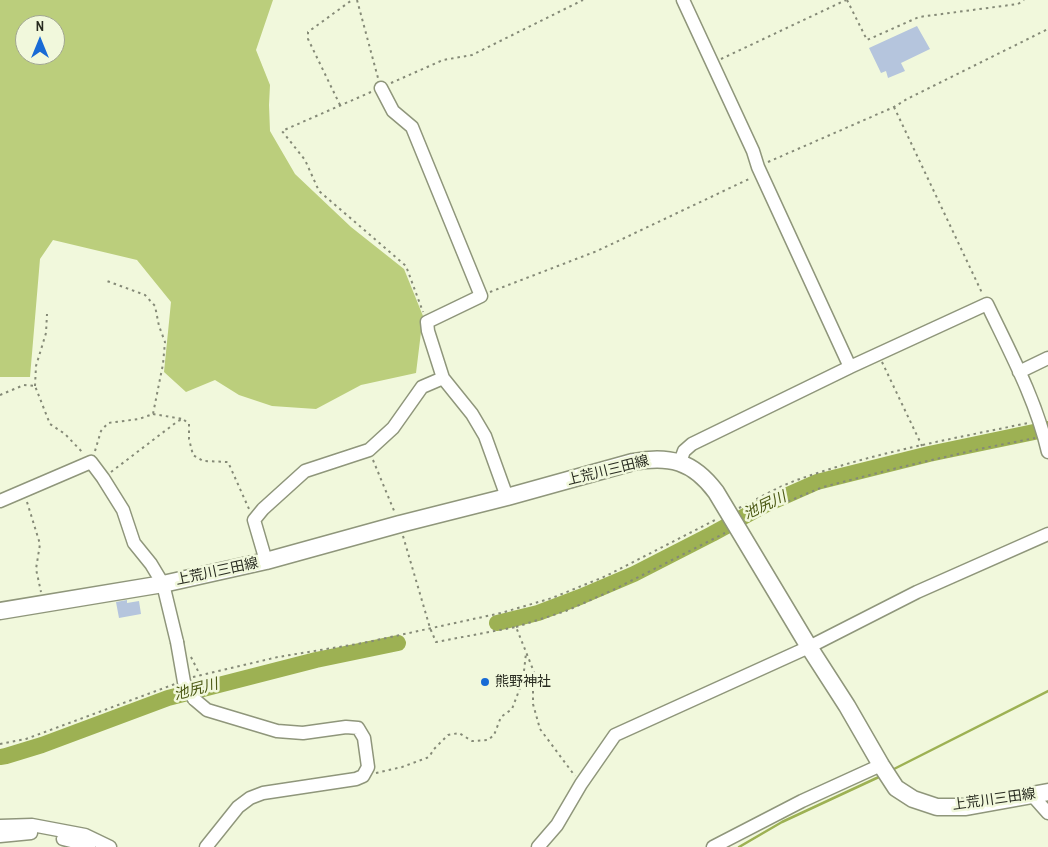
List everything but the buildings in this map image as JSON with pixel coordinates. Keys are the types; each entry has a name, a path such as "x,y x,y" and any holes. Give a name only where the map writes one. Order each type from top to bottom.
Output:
{"main road":[{"name":"上荒川三田線","path":"0,611 163,584 266,561 633,462 649,459 680,462 695,470 708,481 896,788 914,799 937,807 966,807 1040,794"}],"street":[{"path":"683,0 850,367"},
{"path":"381,88 392,111 412,127 481,296 427,322 428,331 442,378 472,414 484,436 507,497"},
{"path":"680,462 684,451 692,444 850,367 987,304 1044,420 1044,436 1048,452"},
{"path":"1019,372 1048,358"},
{"path":"266,561 254,520 263,509 305,471 369,450 393,428 422,387 442,378"},
{"path":"0,501 91,462 124,510 134,544 152,564 163,584 177,642 184,682 194,699 207,710 277,731 303,733 346,726 358,728 364,738 368,767 363,776 263,793 250,798 238,807 206,847"},
{"path":"538,847 557,825 581,784 615,735 809,647 917,592 1048,534"},
{"path":"713,847 802,801 885,771"},
{"path":"1040,794 1048,813"},
{"path":"0,826 32,825 76,833 85,835 110,847"},
{"path":"0,836 29,833 84,844 89,847"}],"path":[{"path":"340,105 308,39 308,32 352,0"},
{"path":"357,0 381,88"},
{"path":"427,322 406,266 319,191 305,160 282,131 442,60 472,55 583,0"},
{"path":"712,64 846,0 867,40 919,17 1018,4 1024,0"},
{"path":"481,296 597,251 751,178 758,167 894,107 1048,29"},
{"path":"894,107 987,304"},
{"path":"107,280 144,295 155,306 165,342 163,364 153,414"},
{"path":"47,314 46,333 36,366 35,386 50,424 65,434 91,462 101,431 108,423 153,414 183,418 189,424 189,440 194,454 203,461 228,462 254,520"},
{"path":"878,354 922,446"},
{"path":"0,394 24,386 35,386"},
{"path":"103,478 183,418"},
{"path":"369,450 386,495 400,524 430,628 436,642 516,627 566,611 613,590 796,480 859,461 1044,420"},
{"path":"192,678 278,657 363,643 502,613 552,598 606,576 699,529 767,510 823,487 974,450 1044,436"},
{"path":"23,490 40,544 36,569 43,604"},
{"path":"516,627 534,672 532,685 533,704 540,729 581,784"},
{"path":"363,776 402,767 429,757 448,735 458,733 472,741 488,740 494,735 501,717 512,709 523,680 526,651"},
{"path":"0,744 26,739 174,684"}],"green space":[{"path":"0,0 273,0 256,50 270,85 270,131 295,174 351,227 404,269 423,316 416,373 361,385 316,409 272,406 239,395 215,380 186,392 164,372 171,302 137,260 53,240 40,259 30,377 0,377"}],"waterway":[{"name":"池尻川","path":"497,623 538,613 634,574 765,505 817,482 929,454 1048,429"},
{"name":"池尻川","path":"0,757 42,745 168,698 316,660 398,643"},
{"path":"892,770 1048,691"},
{"path":"739,847 782,822 881,776"}],"place":[{"name":"熊野神社","path":"485,682"}]}
